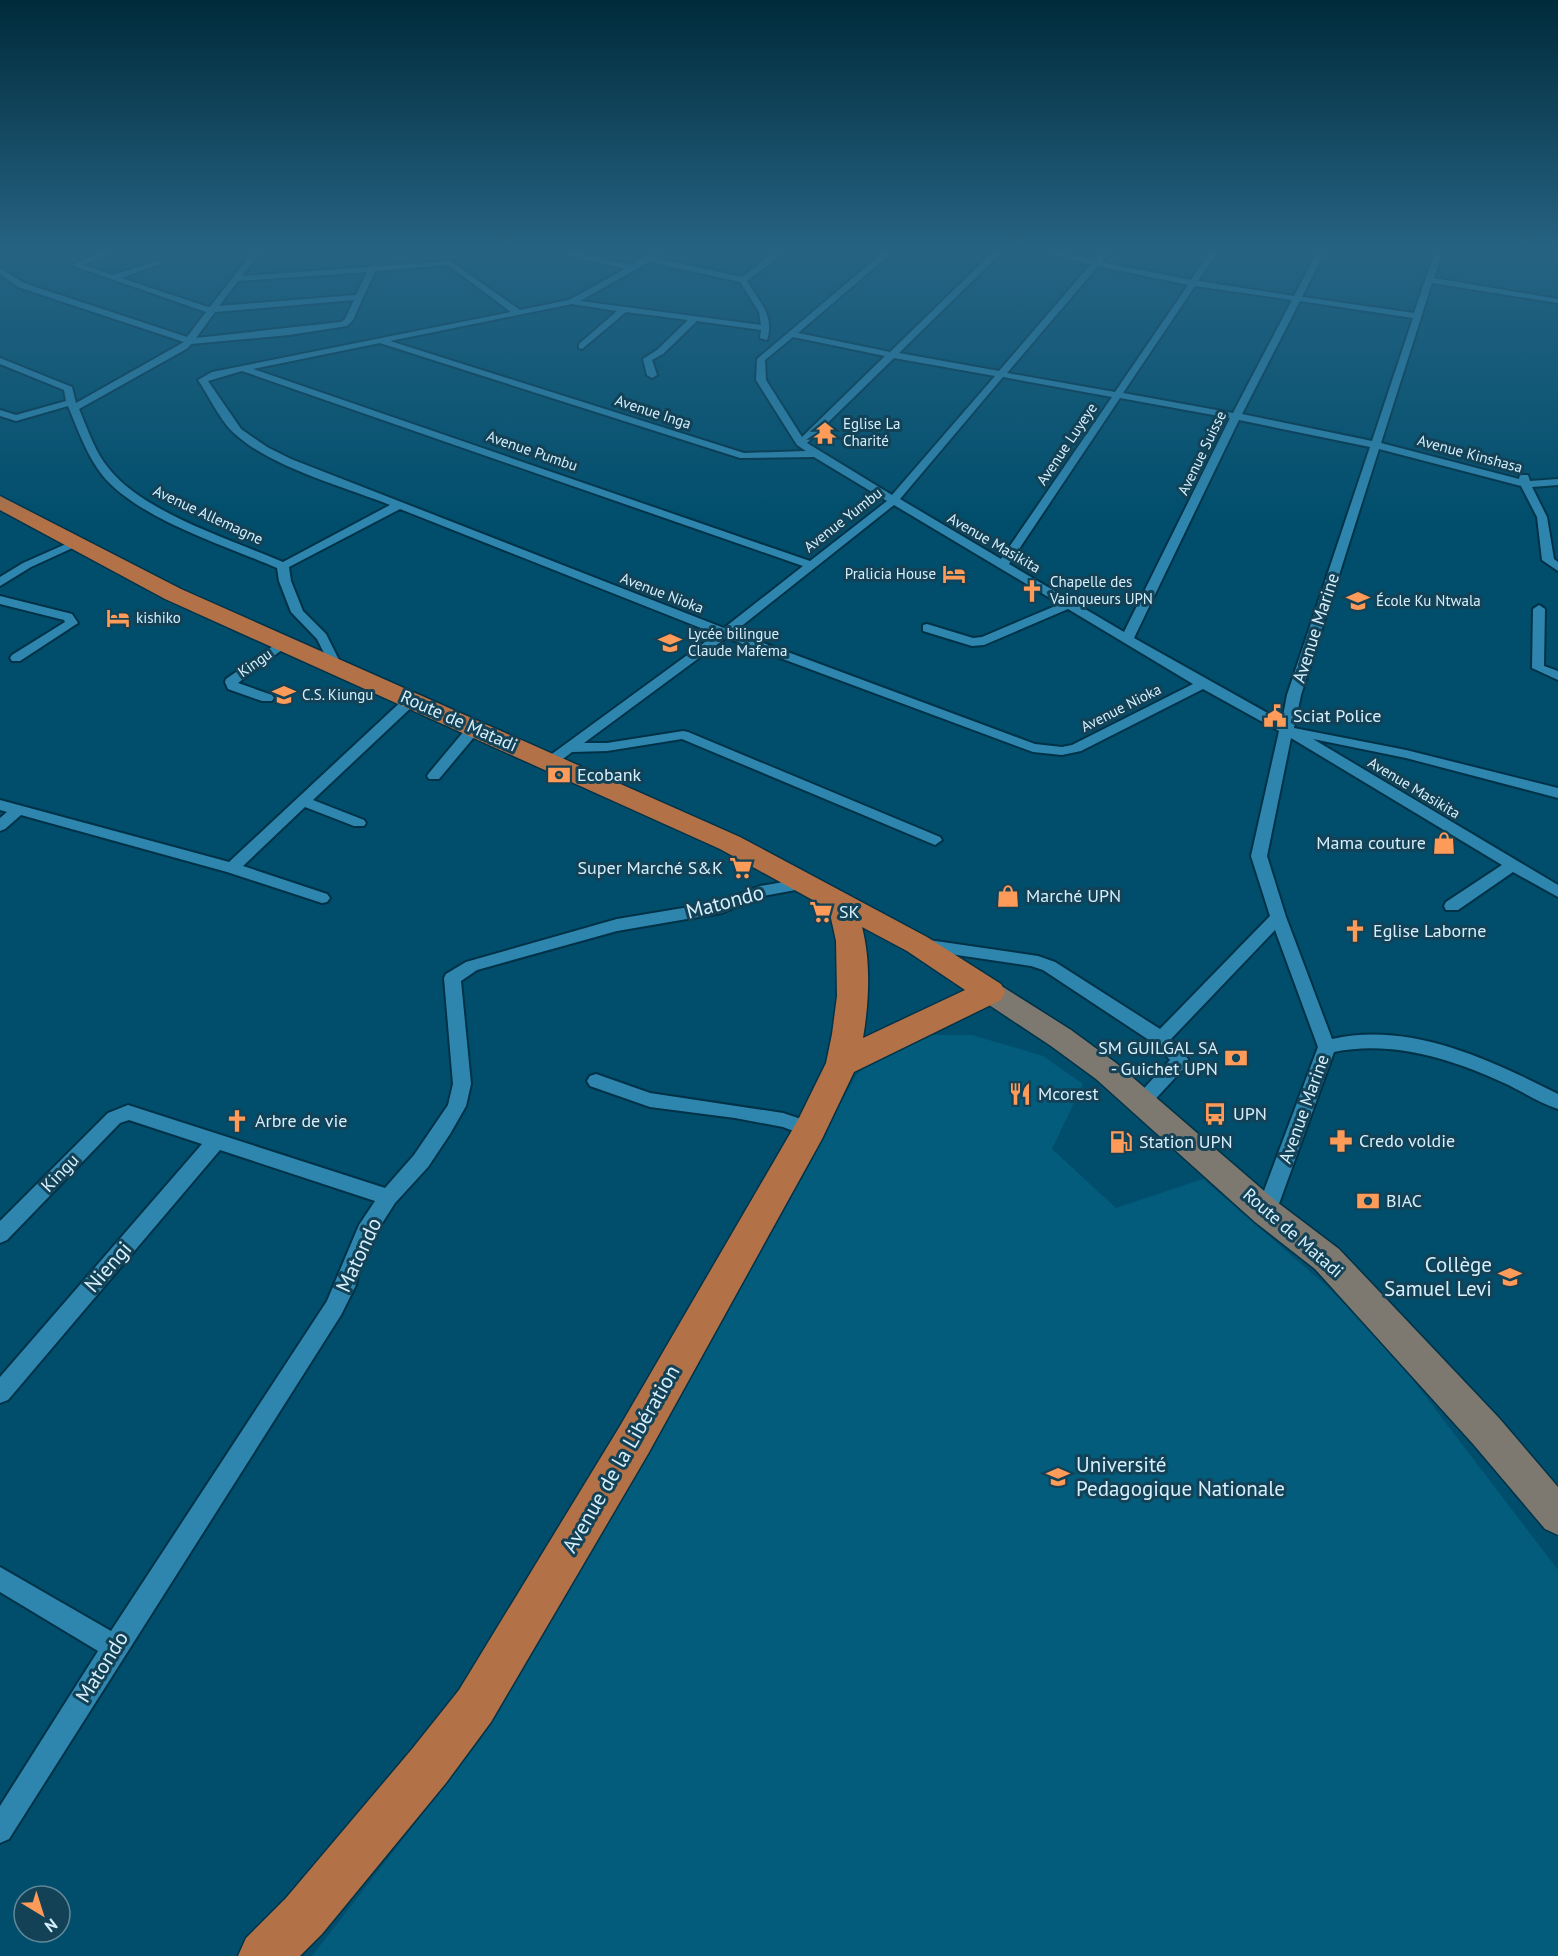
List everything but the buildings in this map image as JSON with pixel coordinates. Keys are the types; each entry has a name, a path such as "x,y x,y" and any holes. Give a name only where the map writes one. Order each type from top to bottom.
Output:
{"highway":[{"name":"Route de Matadi","path":"0,502 140,578 730,843 917,944 990,992"},
{"name":"Avenue de la Libération","path":"264,1956 304,1916 429,1766 475,1706 634,1440 810,1129 843,1063 852,996 851,941 842,903"},
{"path":"843,1063 913,1027 990,992"}],"main road":[{"name":"Route de Matadi","path":"990,992 1060,1038 1142,1102 1266,1212 1327,1259 1486,1431 1558,1516"}],"street":[{"path":"0,414 16,418 73,405 166,358 190,341"},
{"path":"244,368 322,341"},
{"path":"373,341 386,341"},
{"path":"582,346 587,341"},
{"path":"652,375 647,359 660,352 671,341"},
{"name":"Avenue Masikita","path":"764,341 760,380 785,422 801,443 816,454 1203,684 1288,730 1558,892"},
{"path":"761,359 783,341"},
{"name":"Avenue Kinshasa","path":"827,341 1236,416 1376,445 1525,484 1558,482"},
{"path":"801,443 907,341"},
{"name":"Avenue Yumbu","path":"550,762 724,633 893,501 1028,341"},
{"name":"Avenue Luyeye","path":"1003,565 1154,341"},
{"name":"Avenue Suisse","path":"1127,639 1236,416 1276,341"},
{"name":"Avenue Marine","path":"1266,1212 1327,1047 1278,916 1259,856 1294,695 1408,341"},
{"name":"Avenue Inga","path":"382,342 744,456 816,454"},
{"path":"0,362 69,389 103,390"},
{"name":"Avenue Nioka","path":"244,368 212,375 203,380 237,431 251,442 287,461 724,633 1033,748 1048,751 1076,748 1203,684"},
{"name":"Avenue Pumbu","path":"244,368 810,565"},
{"name":"Avenue Allemagne","path":"69,389 73,405 94,455 113,479 140,500 183,522 283,566"},
{"path":"1558,473 1527,474 1523,478 1542,517 1548,560 1558,568"},
{"path":"336,666 322,637 297,612 285,581 283,566 397,506"},
{"path":"1542,517 1558,519"},
{"path":"0,582 27,565 75,543"},
{"path":"0,600 68,617 72,623 16,658"},
{"path":"927,628 972,642 984,641 1070,604"},
{"path":"1539,609 1538,668 1558,676"},
{"name":"Kingu","path":"267,698 233,686 231,682 283,643"},
{"path":"232,868 411,700"},
{"path":"434,776 475,727"},
{"path":"1288,730 1407,754 1558,793"},
{"path":"569,747 607,747 683,735 935,840"},
{"path":"303,801 359,822"},
{"path":"0,806 232,868 322,898"},
{"path":"0,826 18,810"},
{"path":"1452,906 1513,865"},
{"name":"Matondo","path":"0,1830 334,1308 346,1285 350,1267 366,1231 388,1197 422,1161 457,1106 462,1084 452,978 472,966 617,925 722,907 760,891 807,884"},
{"path":"1161,1039 1278,916"},
{"path":"917,944 1032,960 1049,966 1161,1039 1179,1059 1177,1066 1142,1102"},
{"path":"1327,1047 1338,1043 1378,1042 1436,1050 1483,1064 1558,1102"},
{"path":"596,1081 650,1100 735,1111 783,1120 810,1129"},
{"name":"Kingu","path":"0,1234 121,1113 128,1112 216,1141"},
{"path":"216,1141 388,1197"},
{"name":"Niengi","path":"0,1393 216,1141"},
{"path":"0,1579 115,1647"}],"shaded area":[{"name":"Université Pedagogique Nationale","path":"928,1035 972,1035 1043,1056 1083,1084 1052,1149 1116,1208 1203,1179 1331,1290 1400,1363 1558,1570 1558,1956 312,1956 480,1740 857,1074 888,1048"}],"place":[{"name":"Eglise La Charité","path":"825,433"},
{"name":"Pralicia House","path":"954,574"},
{"name":"Chapelle des Vainqueurs UPN","path":"1032,591"},
{"name":"École Ku Ntwala","path":"1358,601"},
{"name":"kishiko","path":"118,618"},
{"name":"Lycée bilingue Claude Mafema","path":"670,643"},
{"name":"C.S. Kiungu","path":"284,695"},
{"name":"Sciat Police","path":"1275,716"},
{"name":"Ecobank","path":"559,775"},
{"name":"Mama couture","path":"1444,843"},
{"name":"Super Marché S&K","path":"741,868"},
{"name":"Marché UPN","path":"1008,896"},
{"name":"SK","path":"821,912"},
{"name":"Eglise Laborne","path":"1355,931"},
{"name":"SM GUILGAL SA - Guichet UPN","path":"1236,1058"},
{"name":"Mcorest","path":"1020,1094"},
{"name":"UPN","path":"1215,1114"},
{"name":"Arbre de vie","path":"237,1121"},
{"name":"Credo voldie","path":"1341,1141"},
{"name":"Station UPN","path":"1121,1142"},
{"name":"BIAC","path":"1368,1201"},
{"name":"Collège Samuel Levi","path":"1510,1277"},
{"name":"Université Pedagogique Nationale","path":"1058,1477"}]}
